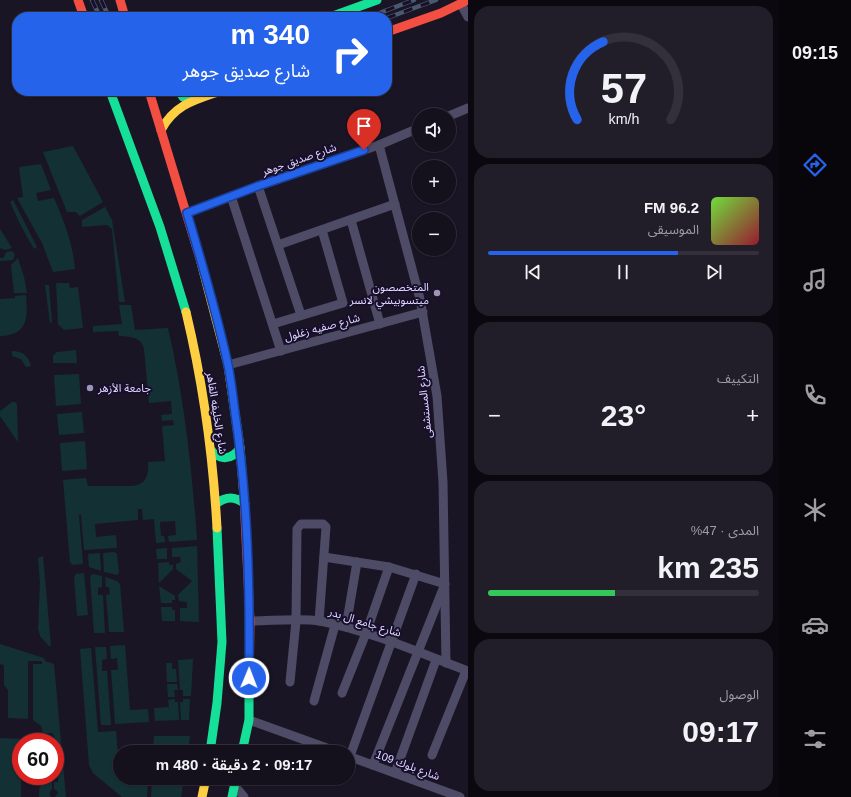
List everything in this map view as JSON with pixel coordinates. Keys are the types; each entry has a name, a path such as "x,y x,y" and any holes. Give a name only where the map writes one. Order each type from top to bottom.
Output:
{"main road":[{"path":"78,0 82,12"},
{"path":"120,0 124,12"},
{"path":"344,12 377,0"},
{"path":"392,30 441,13 464,2"},
{"name":"شارع الخليفه القاهر","path":"112,96 166,245 186,310 199,373 212,450 216,504 221,654 218,698 211,745"},
{"name":"شارع الخليفه القاهر","path":"151,96 207,281 228,365 240,448 245,504 250,621 249,720 244,745"},
{"path":"182,96 191,102"},
{"path":"161,130 164,123 173,112 183,104 207,96"},
{"path":"212,450 217,456 228,458 236,455 240,448"},
{"path":"216,504 223,499 231,497 239,499 245,504"},
{"path":"202,797 205,785"},
{"path":"232,797 234,785"}],"street":[{"path":"464,2 468,17"},
{"path":"456,113 468,108"},
{"name":"شارع صديق جوهر","path":"187,213 258,186 379,145 412,131"},
{"name":"شارع المستشفى","path":"379,145 423,312 437,396 443,482 446,663"},
{"path":"258,186 301,315"},
{"path":"231,196 281,351"},
{"path":"278,245 395,204"},
{"path":"351,220 380,324"},
{"path":"273,324 343,303 322,230"},
{"name":"شارع صفيه زغلول","path":"228,365 423,312"},
{"path":"290,682 296,621 297,529 299,526 305,524 323,524 325,526 319,621"},
{"path":"324,556 389,567 445,584 373,765"},
{"path":"346,627 357,562"},
{"path":"342,693 366,633 389,567"},
{"path":"353,745 416,574"},
{"name":"شارع جامع ال بدر","path":"250,621 319,621 346,627 391,642 467,671"},
{"path":"314,702 335,625"},
{"path":"395,773 436,660"},
{"path":"432,755 467,671"},
{"path":"249,720 319,745"},
{"name":"شارع بلوك 109","path":"355,758 449,795 460,797"},
{"path":"237,785 244,797"}],"green space":[{"path":"73,146 103,202 80,216 76,212 67,212 43,152"},
{"path":"41,164 51,190 36,193 38,201 54,198 68,233 75,269 53,272 42,243 17,198 23,197 19,167"},
{"path":"13,200 37,247 34,249 10,202"},
{"path":"105,207 112,220 125,302 119,302 112,229 107,225 82,227 82,220"},
{"path":"0,229 12,248 5,250 0,248"},
{"path":"12,251 15,254 13,260 0,261 0,258 3,258 6,252"},
{"path":"18,258 27,293 14,293 11,265"},
{"path":"56,283 69,283 70,288 78,287 83,328 64,330 58,324"},
{"path":"45,285 49,285 52,322 50,323"},
{"path":"26,295 26,318 21,329 9,335 0,336 0,299 15,298 15,296"},
{"path":"119,305 131,305 135,330 168,328 179,380 187,433 197,540 169,542 168,536 176,535 175,521 160,522 161,536 164,536 165,542 156,543 154,519 143,520 142,509 138,509 138,520 95,524 96,537 116,535 117,548 84,550 81,515 79,515 83,564 72,565 70,562 63,480 86,478 88,486 138,485 146,478 148,462 165,461 162,426 174,425 173,420 162,421 161,415 172,414 171,401 149,403 144,349 143,345 138,339 119,336 118,331 93,332 93,326 122,324"},
{"path":"76,350 77,363 53,363 53,356 57,352"},
{"path":"12,351 19,352 27,357 31,366 26,367 21,359 12,356"},
{"path":"79,374 81,404 56,406 54,375"},
{"path":"12,402 17,404 18,442 0,416 0,411"},
{"path":"82,412 84,433 59,435 57,414"},
{"path":"85,441 87,469 62,471 60,443"},
{"path":"197,546 199,622 180,621 180,608 187,608 187,602 179,601 178,595 192,581 176,569 176,564 181,562 180,557 172,557 172,548"},
{"path":"167,548 167,559 157,559 156,549"},
{"path":"114,552 117,554 119,573 117,575 104,572 103,553"},
{"path":"100,553 101,571 89,567 88,554"},
{"path":"43,556 51,646 49,646 40,636 38,629 40,583 38,558"},
{"path":"169,562 169,565 173,565 173,569 159,583 158,563"},
{"path":"84,573 88,615 77,616 74,577 76,574"},
{"path":"92,574 102,576 102,587 98,588 98,595 103,595 105,633 94,633 90,577"},
{"path":"105,577 117,581 120,584 124,632 109,632 106,595 110,594 109,587 106,587"},
{"path":"159,586 175,596 175,600 172,600 172,603 161,603"},
{"path":"161,607 172,607 172,610 175,610 175,621 162,621"},
{"path":"0,644 44,658 45,661 54,664 60,733 43,733 41,726 33,720 33,664 42,664 42,661 28,661 28,719 8,718 8,690 4,685 4,665 0,664"},
{"path":"125,645 130,710 148,709 149,722 115,724 111,670 118,670 117,658 111,659 110,646"},
{"path":"95,647 106,647 107,659 102,660 102,671 107,671 111,725 101,725"},
{"path":"91,648 98,732 116,731 117,745 113,745 113,785 148,785 147,797 122,797 93,773 89,765 80,649"},
{"path":"193,659 191,696 183,696 183,690 180,690 178,660"},
{"path":"166,663 172,663 172,669 176,669 177,682 167,682"},
{"path":"167,684 177,684 178,690 174,690 175,697 168,697"},
{"path":"175,699 175,702 178,702 179,720 155,721 154,708 169,707 168,700"},
{"path":"183,699 190,699 189,720 181,720 180,702 183,702"},
{"path":"154,736 190,736 189,745 153,745"},
{"path":"0,738 12,739 12,785 21,785 21,797 0,797"},
{"path":"64,775 66,797 55,797 58,793 54,789 54,785 64,785"},
{"path":"40,785 52,785 52,789 49,794 51,797 39,797"},
{"path":"152,785 183,785 181,797 151,797"}],"railway":[{"path":"92,0 98,12"},
{"path":"101,0 107,12"},
{"path":"382,12 414,0"},
{"path":"392,16 436,0"}],"traffic: fast":[{"path":"344,12 377,0"},
{"path":"112,96 160,227 186,312"},
{"path":"182,96 191,101"},
{"path":"211,450 218,456 226,458 233,455 240,448"},
{"path":"216,504 227,498 234,498 245,504"},
{"path":"211,745 217,703 222,642 217,528"},
{"path":"244,745 249,720 249,688"},
{"path":"232,797 235,785"}],"traffic: slow":[{"path":"161,130 167,121 179,109 194,100 206,96"},
{"path":"201,262 228,365 240,448 244,497"},
{"path":"186,312 202,392 210,446 217,528"},
{"path":"202,797 205,785"}],"traffic: jam":[{"path":"78,0 82,12"},
{"path":"120,0 124,12"},
{"path":"392,30 441,13 468,0"},
{"path":"151,96 201,262"},
{"path":"244,497 250,621 249,688"}],"place":[{"name":"المتخصصون ميتسوبيشي لانسر","path":"437,293"},
{"name":"جامعة الأزهر","path":"90,388"}],"route":[{"path":"249,678 250,621 245,504 240,448 228,365 207,281 187,213 258,186 364,150"}]}
